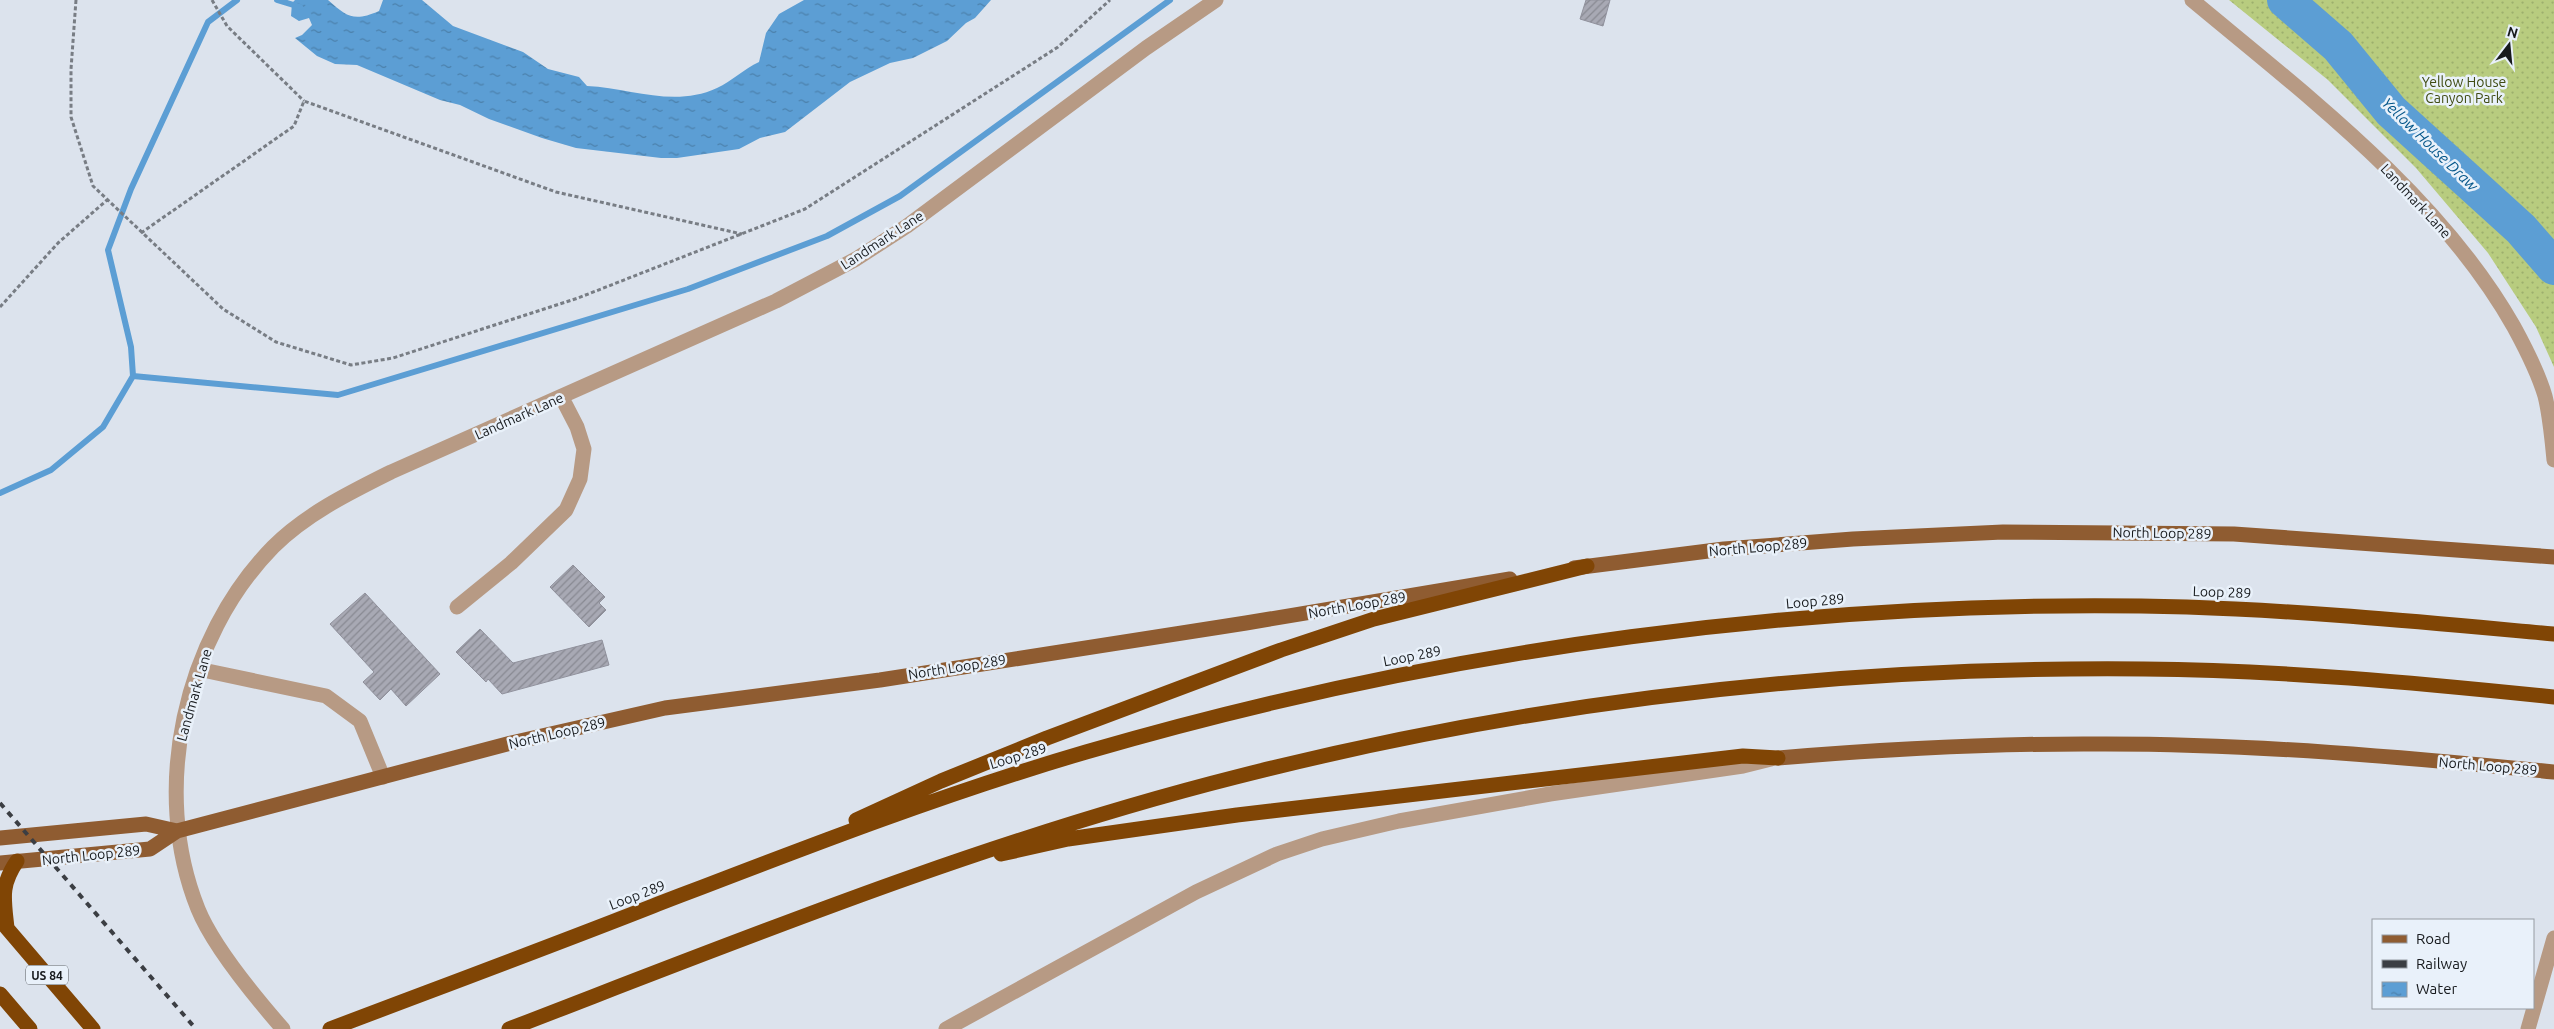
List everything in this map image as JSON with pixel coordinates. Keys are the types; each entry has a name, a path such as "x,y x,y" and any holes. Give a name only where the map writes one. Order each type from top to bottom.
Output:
{"highway":[{"path":"748,869 950,778 1047,738 1281,650 1374,619 1587,566"},
{"name":"Loop 289","path":"330,1029 748,869 988,782 1168,729 1299,696 1437,667 1629,636 1815,616 1925,610 2093,606 2268,611 2382,618 2554,634"},
{"path":"509,1029 917,874 1028,836 1126,807 1340,751 1463,726 1671,694 1816,679 1952,671 2148,668 2260,672 2406,682 2554,697"},
{"path":"917,874 1068,839 1237,815 1743,756 1778,758"},
{"path":"3,924 3,890 8,874 17,862"},
{"name":"US 84","path":"3,924 93,1029"},
{"path":"0,994 30,1029"}],"main road":[{"name":"North Loop 289","path":"0,863 150,849 177,831 511,743 665,708 880,680 1246,623 1587,566 1724,549 1853,539 2003,532 2234,534 2554,557"},
{"name":"North Loop 289","path":"1778,758 1976,745 2107,744 2274,749 2553,773"},
{"name":"North Loop 289","path":"0,838 146,824 177,831"}],"street":[{"name":"Landmark Lane","path":"283,1029 225,955 198,910 177,831 177,756 198,669 205,649 238,592 273,547 309,518 352,492 391,472 562,398 776,301 856,259 907,226 1146,48 1216,0"},
{"name":"Landmark Lane","path":"2192,0 2360,144 2403,185 2457,245 2498,299 2528,352 2545,397 2554,460"},
{"path":"457,607 511,563 566,510 580,479 584,449 577,427 562,398"},
{"path":"198,669 326,696 360,721 383,777"},
{"name":"North Loop 289","path":"946,1029 1196,892 1276,854 1322,839 1399,821 1550,794 1744,766 1778,758"},
{"path":"2534,1008 2554,938"},
{"path":"2528,1029 2534,1009"}],"path":[{"path":"76,0 71,69 71,117 93,186 223,309 276,342 352,365 393,358 578,298 806,209 1058,47 1110,0"},
{"path":"212,1 227,26 304,101 556,192 742,234"},
{"path":"141,233 294,126 304,101"},
{"path":"0,307 58,243 107,200"}],"green space":[{"name":"Yellow House Canyon Park","path":"2229,0 2554,0 2554,367 2536,327 2488,253 2416,168 2328,80"}],"water":[{"path":"295,0 328,0 346,14 357,17 379,11 383,0 422,0 453,26 523,52 548,69 579,77 587,86 669,97 701,94 717,88 759,62 766,33 779,14 804,0 991,0 975,18 966,23 947,41 913,58 890,63 850,82 785,132 760,138 739,149 677,158 661,158 576,148 489,119 460,105 440,100 357,65 335,64 317,56 295,38 302,35 312,25 309,18 299,21 291,16 292,3"}],"building":[{"path":"1586,0 1610,0 1603,26 1580,19"},
{"path":"573,565 605,597 599,603 606,610 589,627 550,587"},
{"path":"365,593 440,674 406,706 391,689 380,700 363,682 374,672 330,624"},
{"path":"480,629 513,663 602,640 609,665 502,694 488,679 486,682 456,652"}],"waterway":[{"path":"0,493 51,470 103,427 133,376 131,347 108,250 131,189 208,22 237,0"},
{"path":"277,0 300,7"},
{"path":"133,376 338,395 688,289 827,236 900,196 1170,0"},
{"name":"Yellow House Draw","path":"2285,0 2338,46 2391,111 2521,229 2554,267"}],"railway":[{"path":"0,803 196,1029"}]}
